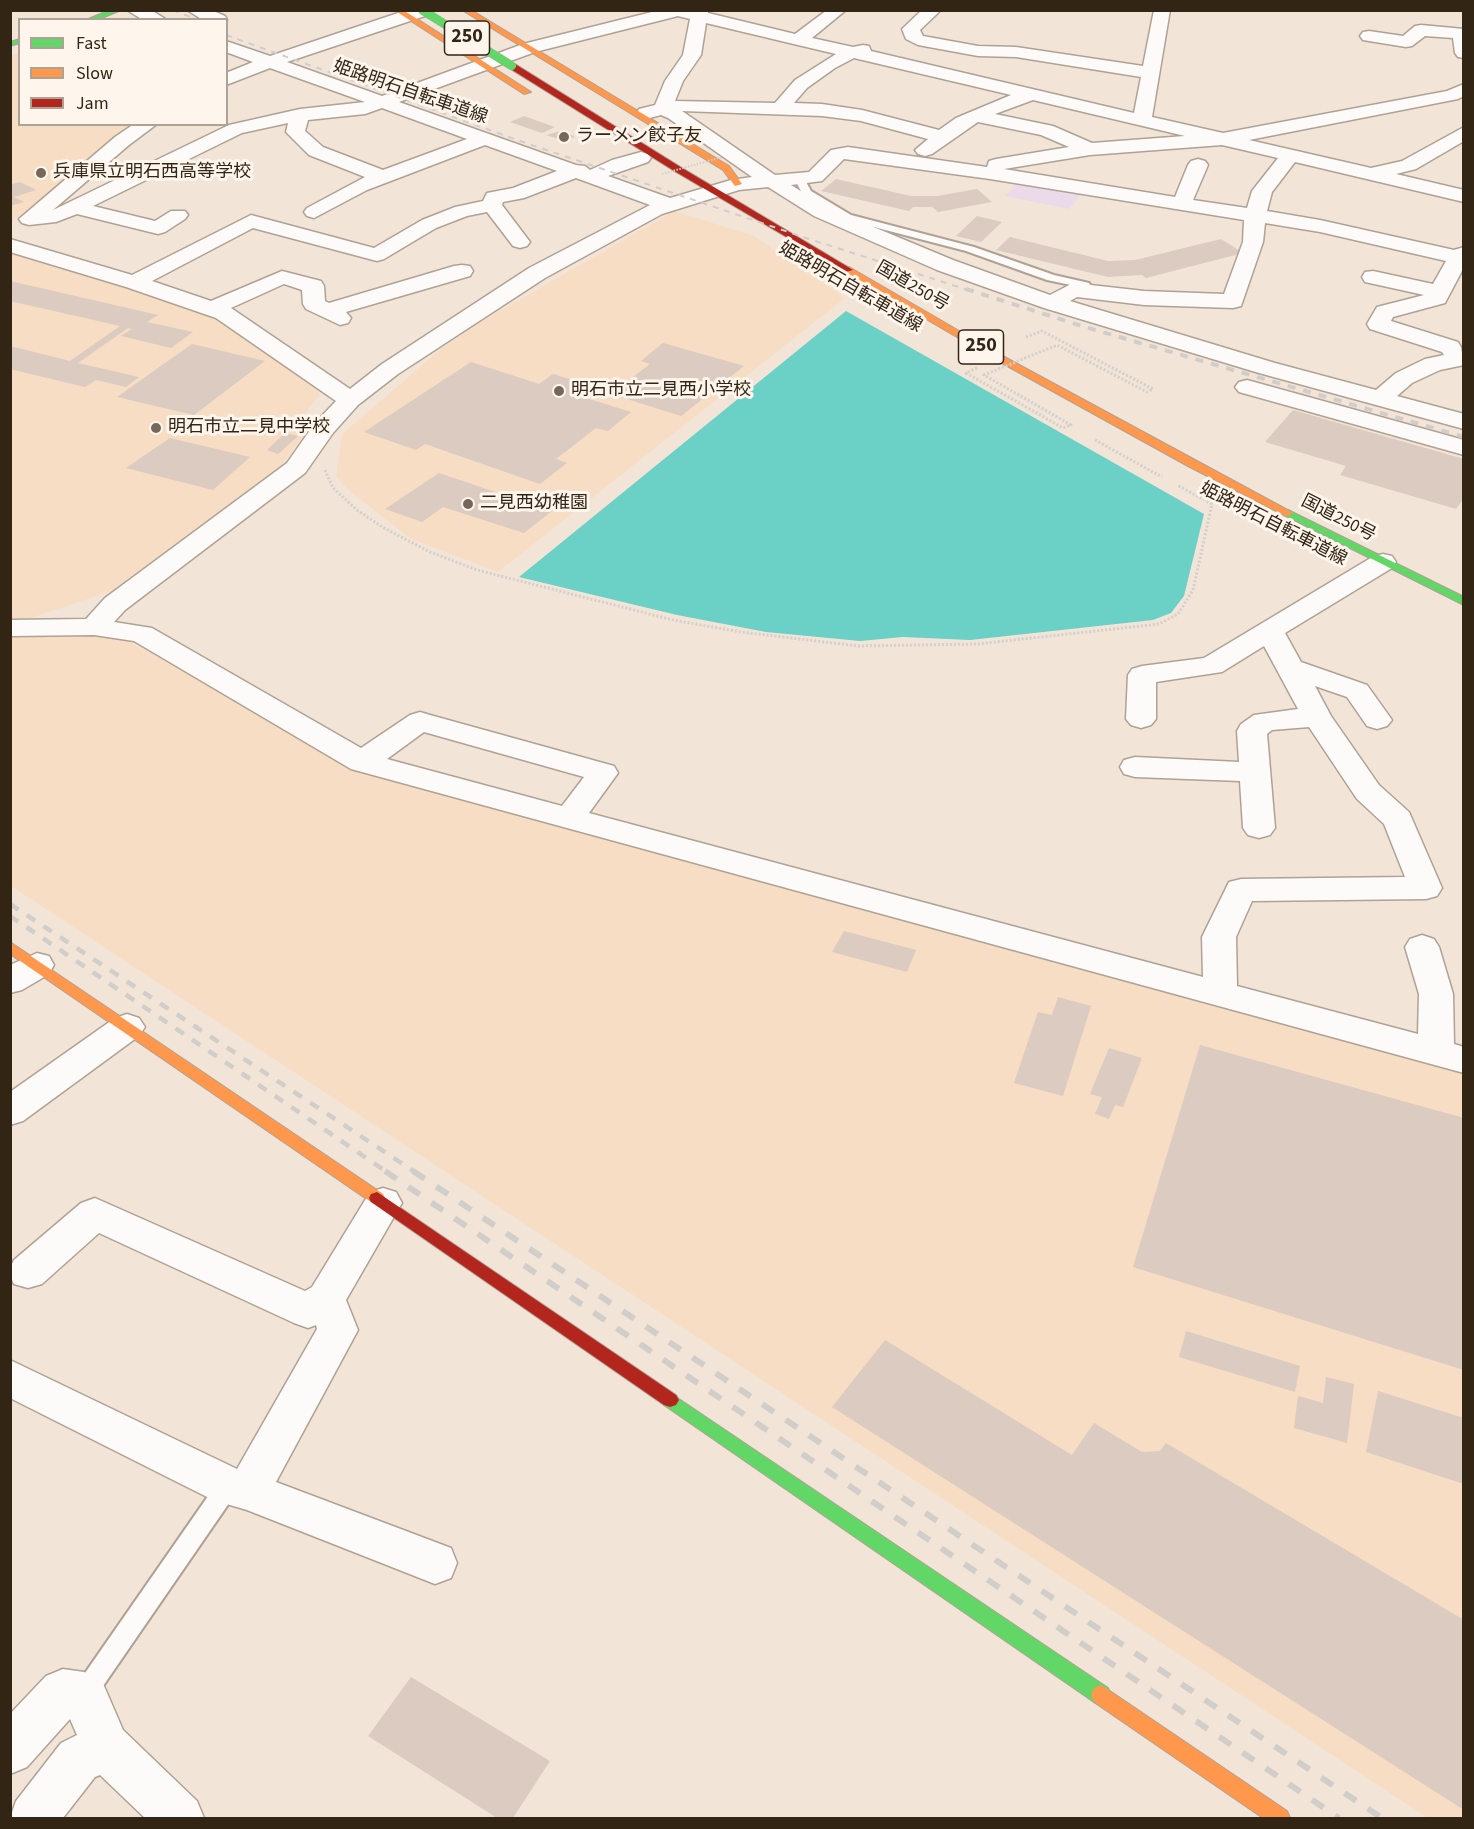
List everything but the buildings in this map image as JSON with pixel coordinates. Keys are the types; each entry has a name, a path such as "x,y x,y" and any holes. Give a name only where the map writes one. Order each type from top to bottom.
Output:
{"main road":[{"path":"95,18 118,10"},
{"name":"250","path":"440,10 642,114 756,187"},
{"name":"250","path":"465,10 529,55 756,187"},
{"name":"250","path":"413,12 484,65 542,101 658,167 680,170"},
{"name":"国道250号","path":"413,12 512,66 715,191 994,355 1192,464 1464,602"},
{"name":"国道250号","path":"982,331 1010,350 1216,462 1360,534"},
{"path":"19,965 127,1028 1280,1818"}],"street":[{"path":"135,10 154,18"},
{"path":"195,10 214,18"},
{"path":"798,40 838,10"},
{"path":"918,40 912,35 911,29 933,10"},
{"path":"1142,120 1162,10"},
{"path":"228,80 268,62 413,12"},
{"path":"663,109 674,81 692,55 686,12"},
{"path":"29,219 56,216 236,129 300,116 365,108 484,65 686,12 850,53 1464,196"},
{"path":"1369,36 1406,42 1421,30 1461,34 1464,53"},
{"path":"780,108 801,84 850,53 918,40 978,51 1016,52 1150,73"},
{"path":"280,43 324,59"},
{"path":"228,47 670,205"},
{"path":"390,83 434,99"},
{"path":"983,172 993,165 1090,149 1223,139 1452,95 1464,89"},
{"path":"909,161 976,116 1030,95"},
{"path":"642,114 682,105 822,110 862,116 942,137"},
{"path":"1371,174 1409,165 1435,150 1456,123 1400,105"},
{"path":"663,109 675,114 756,187 821,212 945,266 1052,303 1267,368 1464,422"},
{"path":"300,116 295,132 316,151 383,177"},
{"path":"976,116 1046,130 1090,149"},
{"path":"10,233 122,141 145,126"},
{"path":"314,212 360,186 487,138"},
{"path":"1435,150 1464,157"},
{"path":"94,627 115,604 296,468 324,428 350,400 390,369 537,273 655,210 715,191 815,177 838,154 848,153 983,172 1320,226 1459,263 1444,298"},
{"path":"593,155 619,164"},
{"path":"1052,303 1073,290 1144,298 1233,301 1253,242 1255,216 1262,192 1290,156"},
{"path":"492,205 494,197 517,194 641,158"},
{"path":"1181,205 1198,165"},
{"path":"492,205 520,242"},
{"path":"134,282 251,221 377,255 429,224 462,211 492,205"},
{"path":"74,207 158,228 178,215"},
{"path":"10,245 134,282 224,313 350,400"},
{"path":"211,309 282,277 313,286 314,304 334,315 462,271"},
{"path":"1373,277 1444,298"},
{"path":"1380,399 1404,378 1433,363 1460,358 1450,346 1378,324 1385,312 1444,298"},
{"path":"1267,368 1247,387 1464,448"},
{"path":"1141,719 1142,675 1212,666 1383,562"},
{"path":"10,628 94,627 142,634 362,762 1450,1057 1436,994 1422,947"},
{"path":"1220,994 1219,937 1241,890 1426,888 1398,819 1368,792 1317,717 1270,631"},
{"path":"1290,668 1357,691 1377,720"},
{"path":"1259,828 1252,731 1264,721 1317,717"},
{"path":"362,762 420,721 603,773 569,818"},
{"path":"1135,767 1255,772"},
{"path":"10,1111 127,1028"},
{"path":"28,1272 95,1214 308,1311 326,1299 382,1203"},
{"path":"238,1488 338,1330 326,1299"},
{"path":"10,1378 238,1488 435,1563"},
{"path":"10,1750 63,1692 84,1695 106,1747 180,1818"},
{"path":"33,1818 78,1760 106,1747"}],"lane":[{"path":"800,180 807,194 848,217 970,249 1051,278 1085,285"},
{"path":"84,1695 238,1488"}],"path":[{"path":"662,174 722,157"},
{"path":"977,368 966,373 1063,428 1071,425 984,375 1057,345 1147,392 1153,389 1042,331 1026,337"},
{"path":"975,361 1002,376"},
{"path":"1089,436 1163,477"},
{"path":"326,464 324,473 333,488 357,510 384,528 430,552 477,570 673,620 828,644 901,646 977,644 1158,624 1178,614 1193,590 1212,504 1172,482"}],"shaded area":[{"name":"兵庫県立明石西高等学校","path":"18,53 18,126 133,126 11,222 10,56"},
{"path":"1019,181 1082,193 1069,209 1005,196"},
{"name":"明石市立二見西小学校","path":"674,211 754,236 845,298 498,572 411,539 351,492 336,477 342,434 442,348 486,319"},
{"name":"明石市立二見中学校","path":"11,252 178,303 231,327 317,387 319,396 300,419 303,437 280,466 111,591 31,618 11,619"},
{"path":"116,634 355,768 1463,1074 1463,1818 1428,1818 11,886 10,636"}],"water":[{"path":"846,311 1204,514 1184,596 1171,613 1153,620 970,640 903,637 860,641 766,632 677,615 519,577"}],"railway":[{"path":"173,10 193,18"},
{"path":"228,36 520,141 971,291"},
{"path":"966,289 1085,327 1464,437"},
{"path":"10,904 415,1172"},
{"path":"10,916 387,1172"},
{"path":"385,1171 1339,1818"},
{"path":"413,1171 1382,1818"}],"traffic: fast":[{"path":"95,18 118,10"},
{"path":"422,10 512,66"},
{"path":"10,44 18,42"},
{"path":"1288,513 1464,602"},
{"path":"670,1400 1101,1695"}],"traffic: slow":[{"path":"397,10 527,92"},
{"path":"465,10 726,168 738,184"},
{"path":"849,270 994,355 1192,464 1288,513"},
{"path":"10,947 377,1198"},
{"path":"1101,1695 1280,1818"}],"traffic: jam":[{"path":"512,66 679,170 849,270"},
{"path":"377,1198 670,1400"}],"place":[{"name":"ラーメン餃子友","path":"564,137"},
{"name":"兵庫県立明石西高等学校","path":"41,173"},
{"name":"明石市立二見西小学校","path":"559,391"},
{"name":"明石市立二見中学校","path":"156,428"},
{"name":"二見西幼稚園","path":"468,504"}]}
